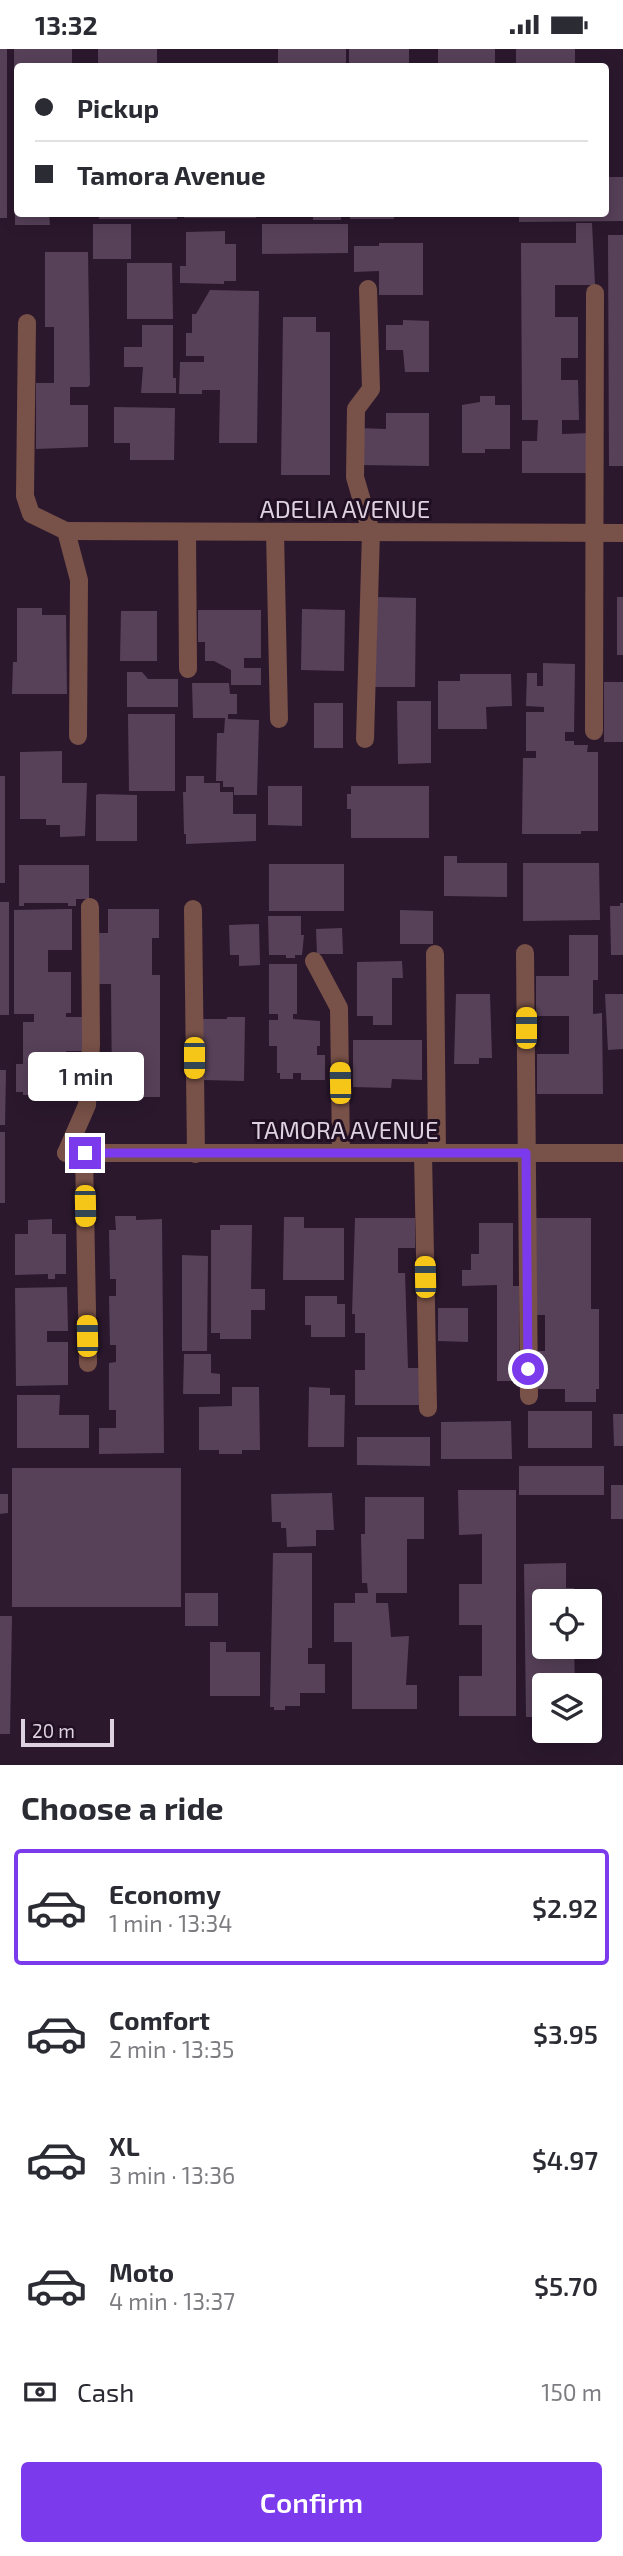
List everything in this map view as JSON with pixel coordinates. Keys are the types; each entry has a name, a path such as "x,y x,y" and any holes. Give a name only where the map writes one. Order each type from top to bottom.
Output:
{"street":[{"path":"365,739 371,532 355,477 356,409 371,389 368,289"},
{"path":"594,731 595,293"},
{"path":"27,323 25,496 31,514 66,531 79,580 78,736"},
{"name":"ADELIA AVENUE","path":"66,531 623,533"},
{"path":"187,532 188,669"},
{"path":"275,532 279,719"},
{"path":"88,1363 76,1153 86,1105 91,1045 90,907"},
{"path":"193,909 196,1154"},
{"path":"525,953 529,1396"},
{"path":"428,1408 435,954"},
{"path":"314,961 339,1008 341,1153"},
{"name":"TAMORA AVENUE","path":"76,1153 623,1153"}],"building":[{"path":"0,49 7,49 7,218 0,218"},
{"path":"14,49 72,49 72,63 14,63"},
{"path":"98,49 157,49 157,63 98,63"},
{"path":"278,49 346,49 346,63 278,63"},
{"path":"349,49 409,49 409,63 349,63"},
{"path":"438,49 495,49 495,63 438,63"},
{"path":"516,49 575,49 575,63 516,63"},
{"path":"609,177 623,177 623,221 519,222 519,217 609,217"},
{"path":"15,217 49,217 50,225 15,225"},
{"path":"99,217 177,217 177,219"},
{"path":"184,217 256,217 256,218"},
{"path":"313,217 341,217 341,220 313,220"},
{"path":"350,217 394,217 394,219"},
{"path":"576,223 592,223 595,285 555,285 555,317 578,317 578,358 561,358 561,380 578,380 579,420 562,420 562,434 591,433 591,473 522,473 522,441 537,441 538,420 522,420 521,243 576,243"},
{"path":"93,224 131,224 131,259 93,259"},
{"path":"262,224 348,224 348,253 262,254"},
{"path":"225,231 225,244 236,244 236,281 224,281 224,284 180,283 180,266 186,266 186,232"},
{"path":"608,235 623,235 623,466 609,466"},
{"path":"379,243 423,243 423,295 379,295 379,271 354,272 354,246 379,246"},
{"path":"45,252 88,252 90,385 70,387 70,405 88,405 88,447 36,449 36,383 54,383 54,327 45,327"},
{"path":"127,263 172,263 173,319 127,319"},
{"path":"210,290 259,291 257,443 219,443 220,390 202,390 202,394 179,394 180,362 204,362 204,356 186,356 186,333 192,333 192,314 196,314"},
{"path":"283,317 316,317 316,332 330,332 330,475 281,475"},
{"path":"403,320 429,321 429,372 405,372 403,350 386,350 386,325 403,325"},
{"path":"142,325 173,325 173,378 176,378 176,393 141,393 143,367 124,367 124,347 142,347"},
{"path":"480,396 495,396 495,405 510,405 510,449 462,453 462,405 480,402"},
{"path":"114,407 175,408 174,460 130,460 130,443 114,443"},
{"path":"386,413 429,413 429,466 359,465 359,428 386,429"},
{"path":"376,597 416,598 415,687 375,687"},
{"path":"617,597 623,597 623,655 617,655"},
{"path":"17,608 42,608 42,615 66,615 67,694 12,694 13,662 17,662"},
{"path":"302,609 345,610 344,671 301,670"},
{"path":"198,610 261,610 261,658 244,658 244,668 261,668 261,685 231,685 231,670 214,661 205,661 205,642 198,642"},
{"path":"121,611 157,611 157,661 120,661"},
{"path":"543,663 575,664 574,732 565,732 565,741 574,741 574,745 588,745 587,752 598,752 598,831 581,831 581,834 522,834 523,758 536,758 536,751 526,751 526,712 544,712 544,707 526,706 527,673 537,673 537,686 543,686"},
{"path":"127,672 142,672 148,679 178,679 178,707 127,707"},
{"path":"460,674 511,674 512,706 486,707 487,729 438,729 438,681 460,681"},
{"path":"604,682 623,682 623,742 604,742"},
{"path":"192,683 229,683 230,694 237,694 237,714 228,714 228,719 259,720 257,795 234,795 234,787 223,787 223,781 216,781 217,733 224,733 225,718 193,718"},
{"path":"397,701 431,701 431,763 398,764"},
{"path":"314,703 343,703 343,748 314,748"},
{"path":"128,714 175,714 175,791 129,791"},
{"path":"62,751 62,783 87,783 85,836 60,837 60,825 46,825 46,819 20,819 20,752"},
{"path":"0,776 5,776 5,883 0,883"},
{"path":"186,776 204,776 204,783 220,783 220,792 233,792 233,814 256,814 256,841 186,844 183,792 186,792"},
{"path":"268,786 302,786 302,826 268,825"},
{"path":"351,786 429,786 429,838 351,838 351,809 347,809 347,794 351,794"},
{"path":"96,795 137,795 137,841 96,841"},
{"path":"444,856 457,856 457,863 507,863 507,897 444,896"},
{"path":"523,863 599,863 600,920 523,921"},
{"path":"269,864 344,864 344,911 269,911"},
{"path":"19,865 89,865 89,899 76,899 76,906 68,906 68,903 24,903 24,906 19,906"},
{"path":"0,902 9,902 9,1015 0,1015"},
{"path":"620,903 623,903 623,955 611,955 610,906 620,906"},
{"path":"72,909 72,950 48,950 48,972 71,972 71,1013 66,1013 66,1017 83,1017 83,1051 66,1051 65,1095 23,1095 23,1092 16,1092 16,1064 23,1064 23,1022 34,1022 34,1014 14,1014 14,910"},
{"path":"108,909 159,909 159,938 152,938 152,975 160,975 160,1097 112,1097 111,984 98,984 98,933 108,933"},
{"path":"400,910 433,911 433,944 400,944"},
{"path":"268,916 301,916 301,935 304,935 302,955 286,958 286,955 269,955"},
{"path":"259,924 260,965 239,966 239,955 230,955 229,925"},
{"path":"342,928 343,954 317,954 316,929"},
{"path":"569,935 598,935 598,980 593,980 593,1014 602,1013 603,1094 537,1094 537,1054 569,1054 569,1016 536,1016 536,976 569,976"},
{"path":"402,961 403,978 392,978 392,1025 373,1025 373,1016 357,1016 357,962"},
{"path":"269,964 297,964 297,1014 293,1014 293,1019 320,1021 320,1046 317,1046 317,1055 325,1055 325,1080 301,1080 301,1073 293,1073 293,1079 280,1079 280,1073 277,1073 277,1046 269,1046 269,1020 278,1020 278,1014 269,1014"},
{"path":"456,994 490,994 492,1058 479,1058 479,1064 454,1064"},
{"path":"605,994 623,994 623,1049 608,1050"},
{"path":"245,1017 244,1081 203,1080 203,1019"},
{"path":"353,1040 422,1040 422,1080 392,1079 391,1088 353,1087"},
{"path":"0,1070 6,1070 5,1125 0,1125"},
{"path":"0,1132 5,1132 5,1203 0,1203"},
{"path":"115,1216 136,1216 136,1220 162,1219 164,1453 99,1454 99,1428 116,1428 116,1410 109,1410 109,1363 116,1362 116,1345 110,1345 109,1296 116,1296 116,1279 110,1279 109,1230 116,1230"},
{"path":"284,1217 304,1217 304,1228 344,1228 344,1280 283,1280"},
{"path":"355,1218 415,1218 415,1248 398,1248 398,1273 405,1273 408,1368 422,1368 422,1405 355,1405 355,1370 365,1370 365,1333 355,1333 355,1314 352,1314"},
{"path":"536,1218 591,1218 591,1309 599,1309 599,1389 596,1389 596,1402 565,1402 565,1389 537,1389 537,1351 545,1351 545,1315 536,1315"},
{"path":"52,1219 52,1234 66,1234 66,1274 55,1274 55,1279 48,1279 48,1274 15,1275 15,1234 28,1234 28,1220"},
{"path":"479,1223 513,1223 513,1286 519,1286 519,1381 497,1381 497,1285 462,1286 462,1270 471,1270 471,1254 479,1254"},
{"path":"220,1225 252,1225 251,1289 265,1289 265,1310 251,1310 251,1339 220,1339 220,1333 211,1333 211,1230 220,1230"},
{"path":"182,1255 208,1256 207,1351 182,1351"},
{"path":"67,1287 68,1331 47,1331 47,1342 68,1342 68,1385 16,1386 15,1288"},
{"path":"305,1296 337,1296 337,1304 345,1304 345,1337 311,1337 311,1325 305,1325"},
{"path":"438,1308 468,1308 468,1342 438,1341"},
{"path":"184,1354 211,1354 211,1373 220,1374 220,1394 183,1394"},
{"path":"232,1387 259,1387 260,1450 242,1450 242,1454 219,1454 219,1450 199,1450 199,1407 232,1406"},
{"path":"309,1387 330,1388 330,1395 345,1395 344,1447 308,1447"},
{"path":"17,1395 60,1395 59,1415 89,1415 89,1448 17,1448"},
{"path":"528,1411 592,1411 592,1448 528,1448"},
{"path":"613,1414 623,1414 623,1446 614,1446"},
{"path":"511,1421 512,1459 441,1459 441,1422"},
{"path":"357,1437 430,1437 430,1466 357,1465"},
{"path":"519,1466 604,1466 604,1495 519,1495"},
{"path":"12,1468 181,1468 181,1607 12,1607"},
{"path":"611,1485 623,1485 623,1519 611,1519"},
{"path":"458,1490 516,1490 516,1716 459,1716 459,1676 482,1676 482,1625 459,1625 459,1584 482,1584 482,1534 459,1535"},
{"path":"332,1493 334,1530 316,1530 316,1546 287,1547 286,1528 281,1528 281,1522 272,1522 271,1494"},
{"path":"0,1494 8,1494 8,1513 0,1514"},
{"path":"365,1497 424,1497 424,1539 407,1539 407,1593 376,1593 376,1603 388,1603 391,1637 409,1636 406,1685 417,1685 417,1709 352,1709 352,1642 334,1642 334,1603 355,1603 355,1593 368,1593 367,1583 362,1583 361,1534 365,1534"},
{"path":"273,1553 312,1553 312,1648 308,1648 308,1664 325,1664 325,1693 300,1693 300,1706 285,1706 285,1710 274,1710 274,1707 270,1707"},
{"path":"566,1563 566,1588 574,1588 532,1589 532,1659 574,1659 575,1673 532,1673 532,1717 526,1717 524,1564"},
{"path":"185,1593 218,1593 218,1626 185,1626"},
{"path":"0,1616 12,1616 10,1734 0,1734"},
{"path":"210,1642 226,1642 226,1652 260,1652 260,1696 210,1696"}],"route":[{"path":"85,1153 526,1153 528,1369"}]}
